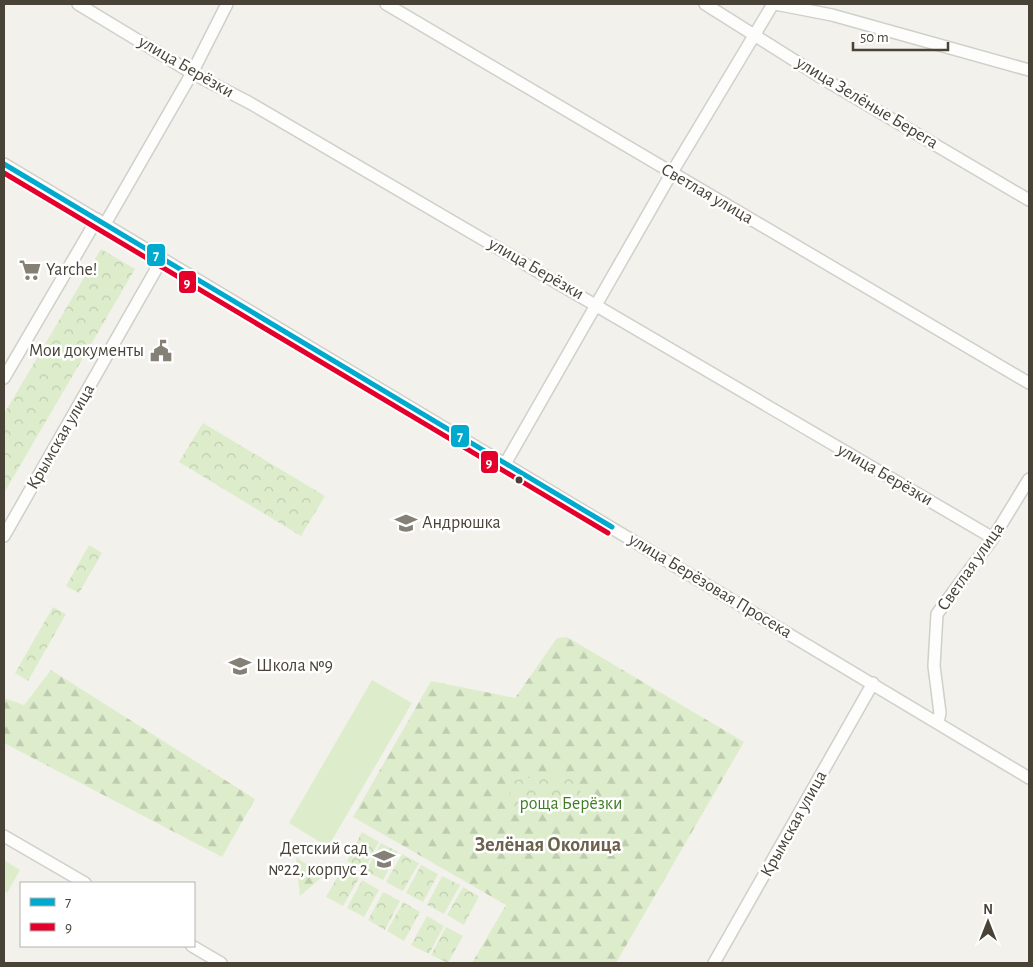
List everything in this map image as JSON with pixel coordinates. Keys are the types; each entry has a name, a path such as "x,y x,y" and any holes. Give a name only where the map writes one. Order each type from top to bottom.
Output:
{"street":[{"name":"улица Берёзки","path":"78,4 192,73 250,103 993,538"},
{"path":"4,378 192,73 227,4"},
{"name":"Светлая улица","path":"386,4 671,174 1008,369 1029,383"},
{"name":"улица Зелёные Берега","path":"705,4 827,80 1029,200"},
{"path":"506,464 671,174 774,4 832,15 1029,70"},
{"name":"улица Берёзовая Просека","path":"4,164 1029,778"},
{"name":"Крымская улица","path":"4,536 162,259"},
{"name":"Светлая улица","path":"938,722 940,713 934,666 937,614 993,538 1029,479"},
{"name":"Крымская улица","path":"714,963 873,683"},
{"path":"4,836 83,882"},
{"path":"194,947 221,963"}],"green space":[{"path":"101,249 135,269 4,493 4,414"},
{"path":"203,423 325,496 301,536 179,462"},
{"path":"89,545 102,553 79,593 66,586"},
{"path":"53,607 66,614 28,681 15,673"},
{"name":"роща Берёзки","path":"567,637 744,742 616,963 472,963 506,905 353,817 431,681 515,698 557,638"},
{"path":"51,670 255,799 222,857 4,743 4,698 24,705"},
{"path":"372,680 412,703 328,847 289,823"},
{"path":"577,771 582,802 512,811 508,781"},
{"path":"362,832 379,842 364,870 347,861"},
{"path":"381,843 398,852 383,880 366,871"},
{"path":"402,854 419,863 403,891 386,882"},
{"path":"296,857 323,876 300,896"},
{"path":"4,860 20,870 7,893 4,891"},
{"path":"421,865 438,874 423,902 406,893"},
{"path":"342,869 359,878 343,906 326,897"},
{"path":"442,876 460,885 444,914 427,905"},
{"path":"362,880 379,890 364,917 347,908"},
{"path":"463,887 479,896 464,925 447,915"},
{"path":"383,892 400,901 385,930 368,920"},
{"path":"403,902 420,912 404,941 387,931"},
{"path":"427,916 444,926 429,954 411,945"},
{"path":"446,927 463,936 448,963 431,955"}],"transit line":[{"name":"7","path":"4,164 612,527"},
{"name":"9","path":"4,173 608,533"}],"place":[{"name":"Yarche!","path":"30,270"},
{"name":"Мои документы","path":"161,351"},
{"name":"Андрюшка","path":"406,523"},
{"name":"Школа №9","path":"240,666"},
{"name":"Детский сад №22, корпус 2","path":"384,859"}],"district":[{"name":"Зелёная Околица","path":"548,845"}]}
